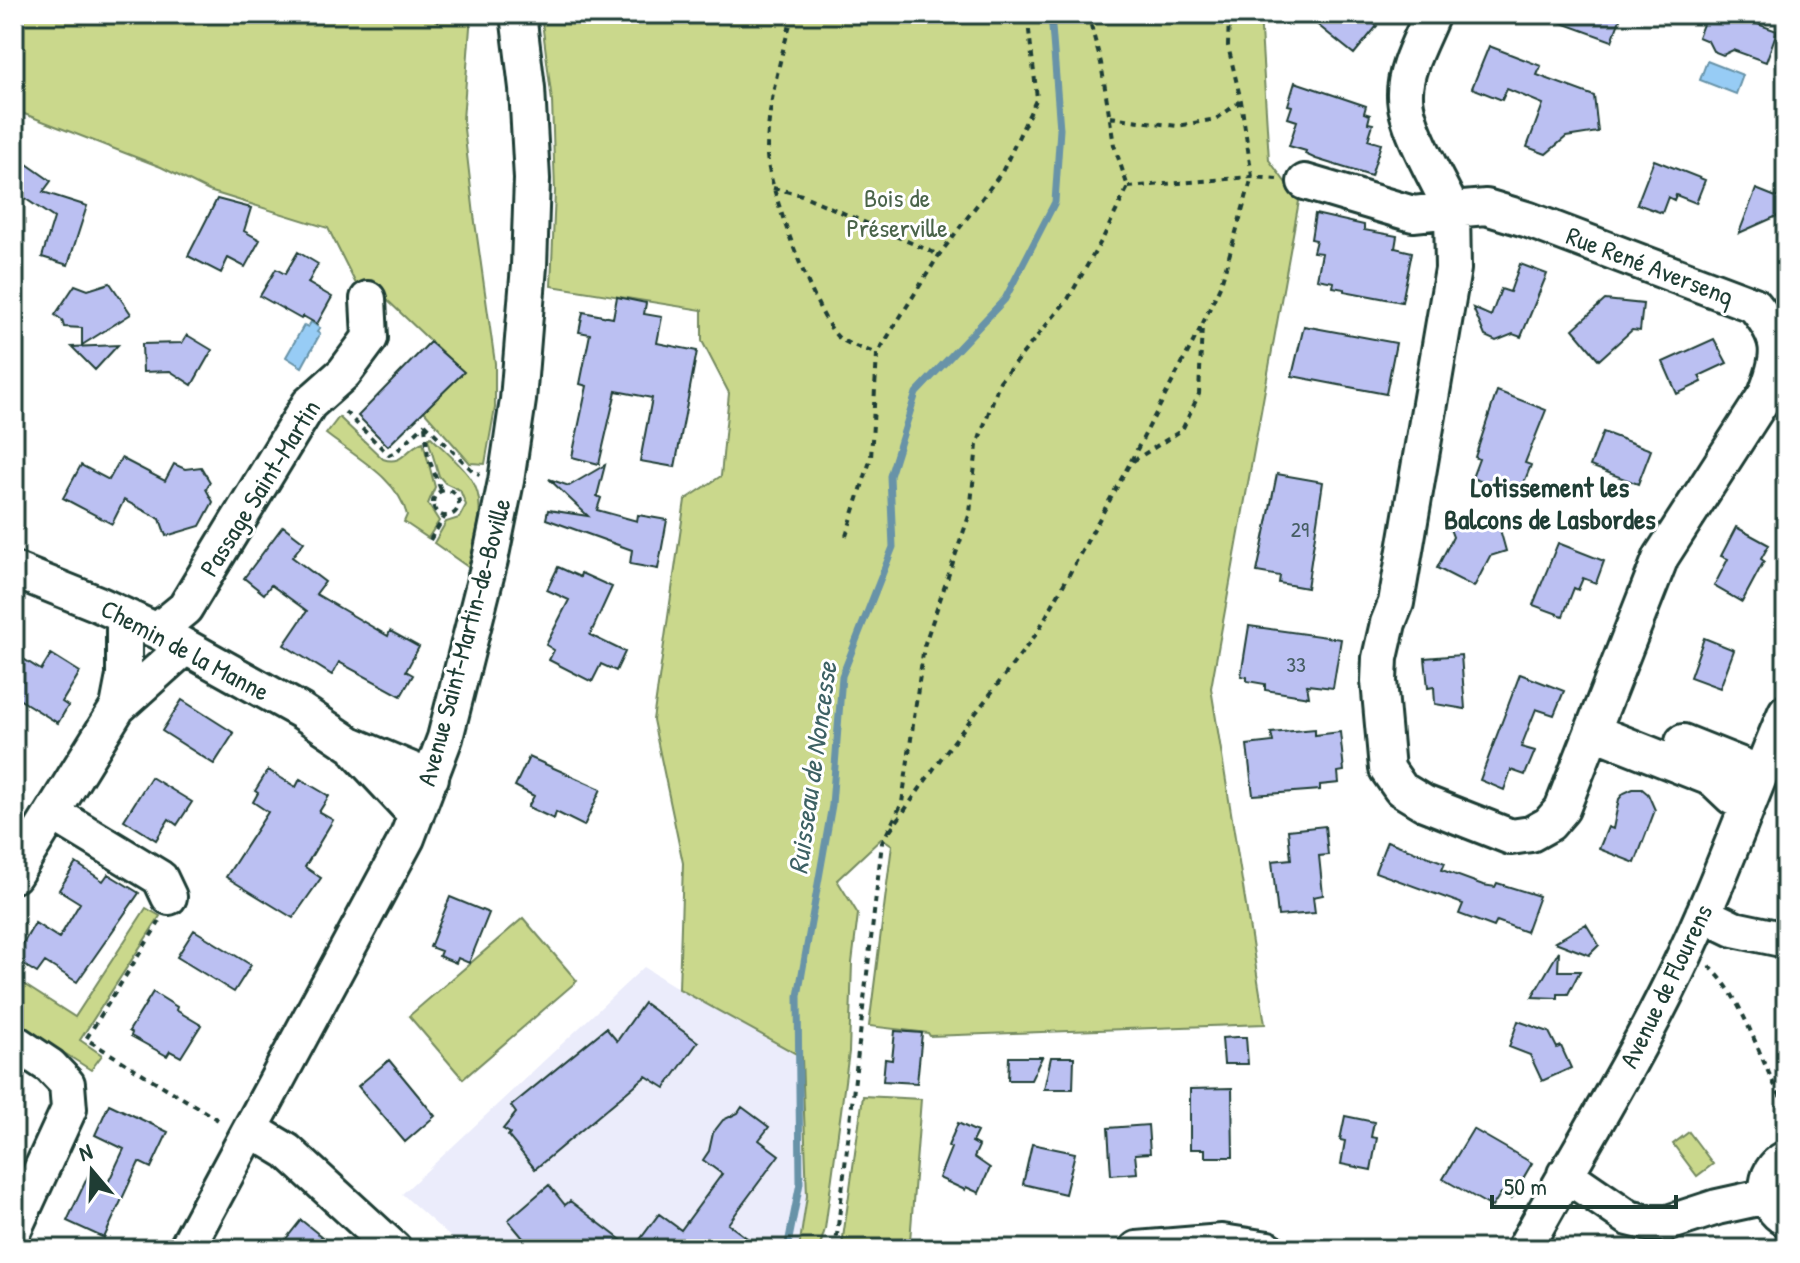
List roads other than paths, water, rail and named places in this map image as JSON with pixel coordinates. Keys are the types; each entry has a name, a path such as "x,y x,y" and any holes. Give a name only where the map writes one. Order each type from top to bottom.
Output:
{"street":[{"name":"Avenue Saint-Martin-de-Boville","path":"186,1249 203,1234 252,1130 384,883 416,815 445,738 490,560 518,400 532,215 531,144 518,14"},
{"path":"1305,182 1413,214 1452,210 1407,111 1405,95 1408,76 1432,14"},
{"name":"Rue René Aversenq","path":"1486,207 1529,220 1771,316 1777,348 1775,371 1766,394 1661,557 1562,809 1549,824 1531,834 1511,837 1424,803 1401,789 1387,769 1379,681 1380,658 1396,603 1408,541 1453,269 1452,210 1486,207"},
{"name":"Passage Saint-Martin","path":"118,707 176,655 156,631 185,608 309,404 344,373 370,338 368,299"},
{"name":"Chemin de la Manne","path":"14,570 156,631 301,711 350,744 431,778"},
{"path":"14,875 118,707 124,676 124,628 156,631"},
{"name":"Avenue de Flourens","path":"1524,1249 1565,1174 1598,1123 1686,952 1786,712"},
{"path":"1598,721 1761,773"},
{"path":"1598,721 1713,779 1732,797 1747,804"},
{"name":"Chemin de la Manne","path":"350,744 416,815"},
{"path":"53,813 160,878 165,908"},
{"path":"1703,914 1734,929 1786,940"},
{"path":"14,1042 50,1066 67,1084 69,1109 14,1229"},
{"path":"252,1130 287,1151 394,1249"},
{"path":"1565,1174 1629,1218 1649,1223 1668,1223 1717,1207 1777,1208 1767,1183 1772,1171 1786,1158"},
{"path":"1137,1249 1222,1242 1268,1249"}],"water":[{"path":"1707,61 1743,75 1736,94 1700,80"},
{"path":"311,322 320,328 317,332 320,334 302,367 286,357 304,325 308,327"}],"waterway":[{"name":"Ruisseau de Noncesse","path":"787,1249 800,1183 798,996 832,805 842,676 893,547 890,476 916,393 1005,299 1055,202 1060,129 1051,14"}],"district":[{"name":"Lotissement les Balcons de Lasbordes","path":"1550,503"}],"park label":[{"name":"Bois de Préserville","path":"897,213"}]}
